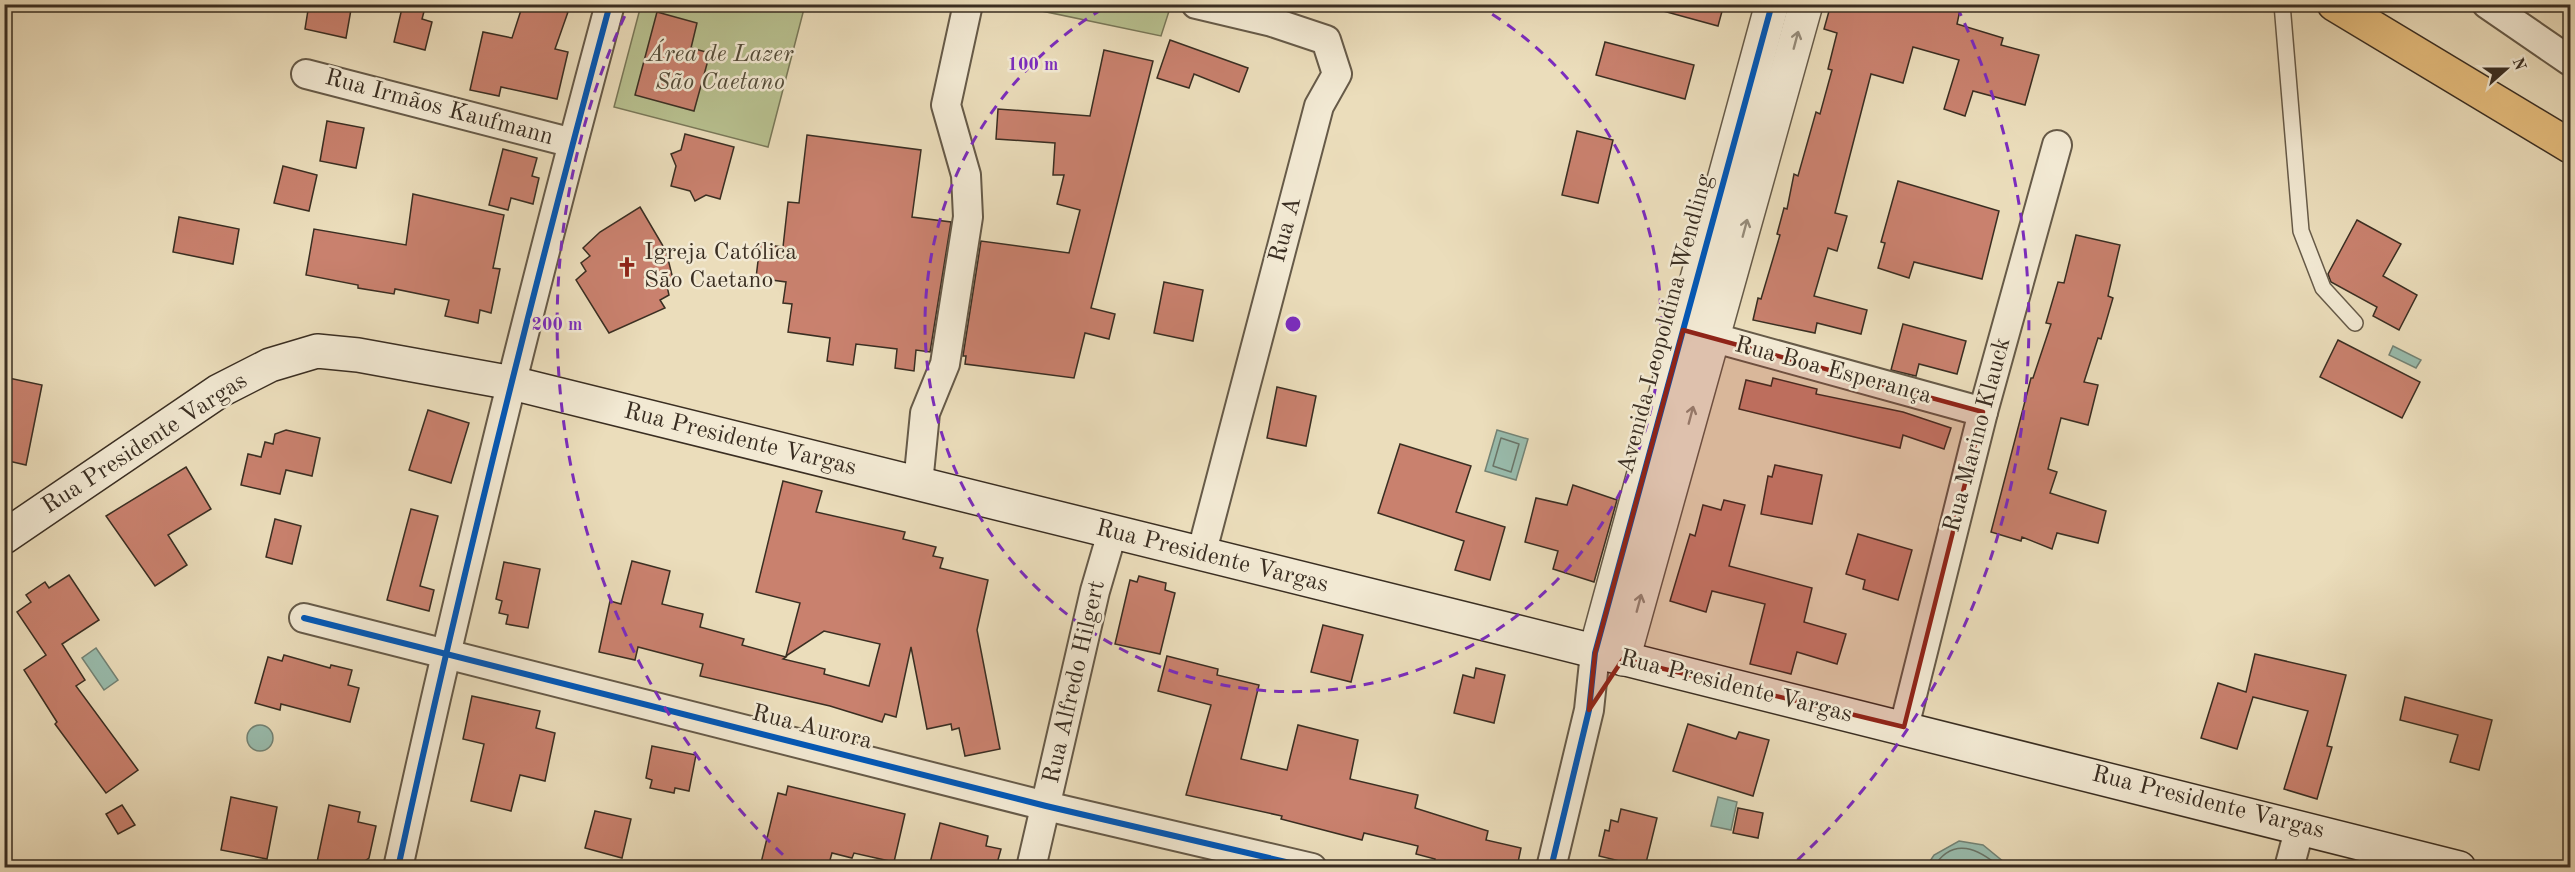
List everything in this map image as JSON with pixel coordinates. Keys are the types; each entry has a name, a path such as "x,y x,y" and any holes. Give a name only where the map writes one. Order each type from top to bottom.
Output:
{"main road":[{"name":"Avenida Leopoldina Wendling","path":"1609,656 1697,334 1772,4"},
{"name":"Avenida Leopoldina Wendling","path":"1697,334 1806,4"},
{"path":"2334,4 2571,146"},
{"name":"Rua Presidente Vargas","path":"4,537 219,391 279,362 316,351 358,355 512,383 1609,656 1904,727 2459,867"}],"street":[{"path":"398,867 444,655 610,4"},
{"path":"918,484 926,413 945,364 968,217 966,175 945,105 968,4"},
{"name":"Rua A","path":"1196,4 1272,22 1326,40 1337,74 1319,106 1201,555"},
{"path":"2487,4 2571,62"},
{"name":"Rua Irmãos Kaufmann","path":"306,74 573,143"},
{"name":"Rua Marino Klauck","path":"1904,727 1983,412 2057,145"},
{"name":"Rua Boa Esperança","path":"1697,334 1983,412"},
{"name":"Rua Alfredo Hilgert","path":"1031,867 1095,591 1112,533"},
{"name":"Rua Aurora","path":"304,618 1046,806 1312,867"},
{"path":"1551,867 1589,710 1609,656"},
{"path":"2289,867 2300,827"}],"lane":[{"path":"2282,4 2301,231 2323,288 2355,323"}],"highlighted area":[{"path":"1683,330 1983,412 1904,727 1623,659 1589,710 1595,653"}],"green space":[{"path":"1171,4 1161,36 1013,5"},
{"name":"Área de Lazer São Caetano","path":"641,5 805,5 768,147 614,107"}],"water":[{"path":"2393,346 2421,360 2416,368 2389,355"},
{"path":"1497,430 1528,439 1516,480 1485,471"},
{"path":"96,648 118,680 104,690 82,658"},
{"path":"260,725 269,729 273,738 269,747 260,751 251,747 247,738 251,729"},
{"path":"1718,797 1737,802 1731,830 1711,826"},
{"path":"1959,841 1983,845 2010,867 1926,867 1934,855"}],"building":[{"path":"309,4 352,4 346,38 305,29"},
{"path":"403,4 426,4 422,19 432,22 425,50 394,42"},
{"path":"523,4 562,4 560,9 568,12 555,49 568,52 557,99 501,87 499,96 470,90 483,32 512,38"},
{"path":"1664,4 1724,4 1718,26 1663,11"},
{"path":"1831,4 1938,4 1960,10 1957,24 2003,38 2001,45 2039,55 2025,105 1973,91 1965,116 1944,109 1959,60 1913,47 1903,83 1871,74 1835,213 1847,216 1837,251 1828,248 1814,296 1867,310 1861,334 1817,323 1815,333 1753,320 1758,298 1761,299 1780,235 1777,234 1784,208 1787,209 1794,174 1798,176 1816,112 1820,114 1832,70 1828,69 1837,33 1824,29"},
{"path":"657,12 697,23 691,48 710,53 694,111 635,95"},
{"path":"1170,40 1248,68 1239,92 1194,74 1189,88 1157,78"},
{"path":"1605,42 1694,65 1685,99 1596,75"},
{"path":"1104,50 1153,61 1091,308 1115,314 1109,339 1085,333 1074,378 965,364 966,356 963,356 981,241 1069,253 1080,210 1057,204 1064,175 1053,175 1055,143 996,139 998,109 1090,116"},
{"path":"327,121 364,128 356,168 320,161"},
{"path":"1577,131 1613,140 1598,203 1562,195"},
{"path":"685,134 734,147 720,199 706,195 695,201 690,191 671,186 676,166 671,154 681,150"},
{"path":"807,135 921,150 912,217 951,222 930,352 916,350 914,371 895,368 897,349 856,344 853,365 827,361 830,338 788,332 792,304 783,303 786,282 756,278 760,244 783,247 788,202 799,203"},
{"path":"503,149 537,158 532,176 539,178 533,204 511,198 508,210 489,205"},
{"path":"283,166 317,175 309,211 274,203"},
{"path":"1898,181 1999,211 1982,279 1914,262 1909,278 1878,268 1885,243 1881,242"},
{"path":"413,194 504,215 493,268 500,269 491,313 480,310 478,323 445,316 449,300 395,289 394,294 358,288 358,285 306,275 314,229 406,245"},
{"name":"Igreja Católica São Caetano","path":"640,207 666,251 673,279 666,282 669,295 660,300 665,308 609,333 576,280 586,271 581,263 590,256 583,248 600,232"},
{"path":"179,217 239,229 233,264 173,252"},
{"path":"2357,220 2401,244 2383,276 2417,295 2399,330 2373,316 2377,307 2331,282 2328,274"},
{"path":"2076,235 2120,245 2108,296 2113,298 2101,339 2098,338 2084,382 2098,385 2088,425 2061,418 2048,469 2057,472 2050,493 2106,511 2098,543 2057,533 2052,549 2022,537 2021,541 1991,532 2031,378 2033,378 2051,324 2046,323 2058,282 2064,283"},
{"path":"1164,282 1203,290 1193,341 1154,333"},
{"path":"1903,324 1966,341 1957,374 1919,364 1916,376 1891,370"},
{"path":"2338,340 2420,382 2402,418 2320,377"},
{"path":"4,377 42,385 26,465 4,460"},
{"path":"1773,378 1817,389 1816,394 1903,412 1951,428 1944,449 1903,435 1900,448 1739,409 1746,380 1771,386"},
{"path":"1277,387 1316,396 1306,446 1267,438"},
{"path":"428,410 469,423 451,483 409,470"},
{"path":"286,430 320,438 312,476 286,470 280,494 241,485 248,454 261,457 265,442 273,444 275,434"},
{"path":"1400,444 1471,466 1456,512 1505,527 1490,580 1455,570 1464,541 1378,513"},
{"path":"1775,465 1822,475 1812,524 1761,514 1768,476 1772,477"},
{"path":"186,467 211,509 168,535 187,565 155,586 106,516"},
{"path":"783,481 822,491 816,512 905,532 903,539 936,547 933,556 943,558 940,568 988,580 977,630 1000,749 965,756 959,728 952,730 951,724 927,729 911,647 896,717 885,714 882,722 830,706 700,676 703,664 638,647 635,660 599,652 610,601 621,604 632,561 670,571 662,604 703,614 700,627 744,639 742,645 786,657 783,659 825,669 824,674 869,686 880,644 824,631 786,656 800,603 756,592"},
{"path":"1573,485 1617,500 1594,582 1553,569 1558,551 1525,542 1536,498 1567,505"},
{"path":"1724,500 1745,505 1729,566 1812,588 1804,622 1846,634 1837,664 1797,652 1791,674 1750,664 1765,604 1712,591 1706,612 1670,601 1690,534 1695,536 1703,505 1721,510"},
{"path":"411,509 438,516 420,586 434,590 429,611 387,600"},
{"path":"275,519 301,526 292,564 266,557"},
{"path":"1858,534 1912,550 1898,600 1863,589 1865,580 1846,574"},
{"path":"504,562 540,569 528,628 506,624 508,615 499,613 502,601 496,599"},
{"path":"69,575 99,620 62,644 85,680 76,686 138,770 106,793 55,724 57,722 24,670 46,655 17,612 31,602 26,595 45,582 49,588"},
{"path":"1139,576 1166,583 1165,590 1175,593 1160,654 1115,644 1130,580 1137,582"},
{"path":"1323,625 1363,635 1351,682 1311,672"},
{"path":"2255,654 2346,675 2327,746 2332,747 2317,799 2284,789 2308,711 2253,697 2237,749 2201,738 2218,683 2246,692"},
{"path":"284,655 330,668 331,665 352,670 348,685 359,688 350,722 281,704 280,710 255,703 268,657 282,661"},
{"path":"1167,656 1218,669 1217,675 1259,685 1241,759 1287,770 1298,725 1358,740 1350,779 1418,795 1415,808 1488,831 1486,840 1521,848 1517,867 1433,867 1435,859 1416,854 1418,846 1364,833 1362,840 1281,819 1282,816 1186,795 1211,705 1158,691"},
{"path":"1476,668 1505,675 1494,723 1454,713 1463,675 1474,678"},
{"path":"472,696 540,711 536,728 555,733 545,781 520,775 511,811 471,801 484,744 463,739"},
{"path":"2405,697 2492,720 2479,770 2450,762 2458,735 2400,720"},
{"path":"1688,724 1736,739 1739,732 1769,740 1753,796 1673,771"},
{"path":"652,746 696,755 689,791 675,788 674,793 650,788 652,780 646,778"},
{"path":"788,786 905,814 894,862 854,853 852,858 832,853 828,867 760,867 778,793 786,795"},
{"path":"231,797 277,807 267,859 221,850"},
{"path":"122,805 135,825 118,834 106,814"},
{"path":"329,805 360,812 358,822 376,826 369,858 356,867 316,867"},
{"path":"1738,808 1763,813 1758,838 1733,833"},
{"path":"1621,809 1657,818 1645,867 1623,867 1624,862 1599,856 1605,830 1609,831 1611,820 1618,822"},
{"path":"595,811 631,819 622,858 585,848"},
{"path":"940,823 988,836 986,846 1001,849 996,867 929,867"}],"cycle path":[{"path":"398,868 499,434 610,4"},
{"path":"1551,868 1589,710 1595,653 1772,4"},
{"path":"304,618 1046,806 1312,868"}],"place":[{"name":"Igreja Católica São Caetano","path":"627,267"}]}
